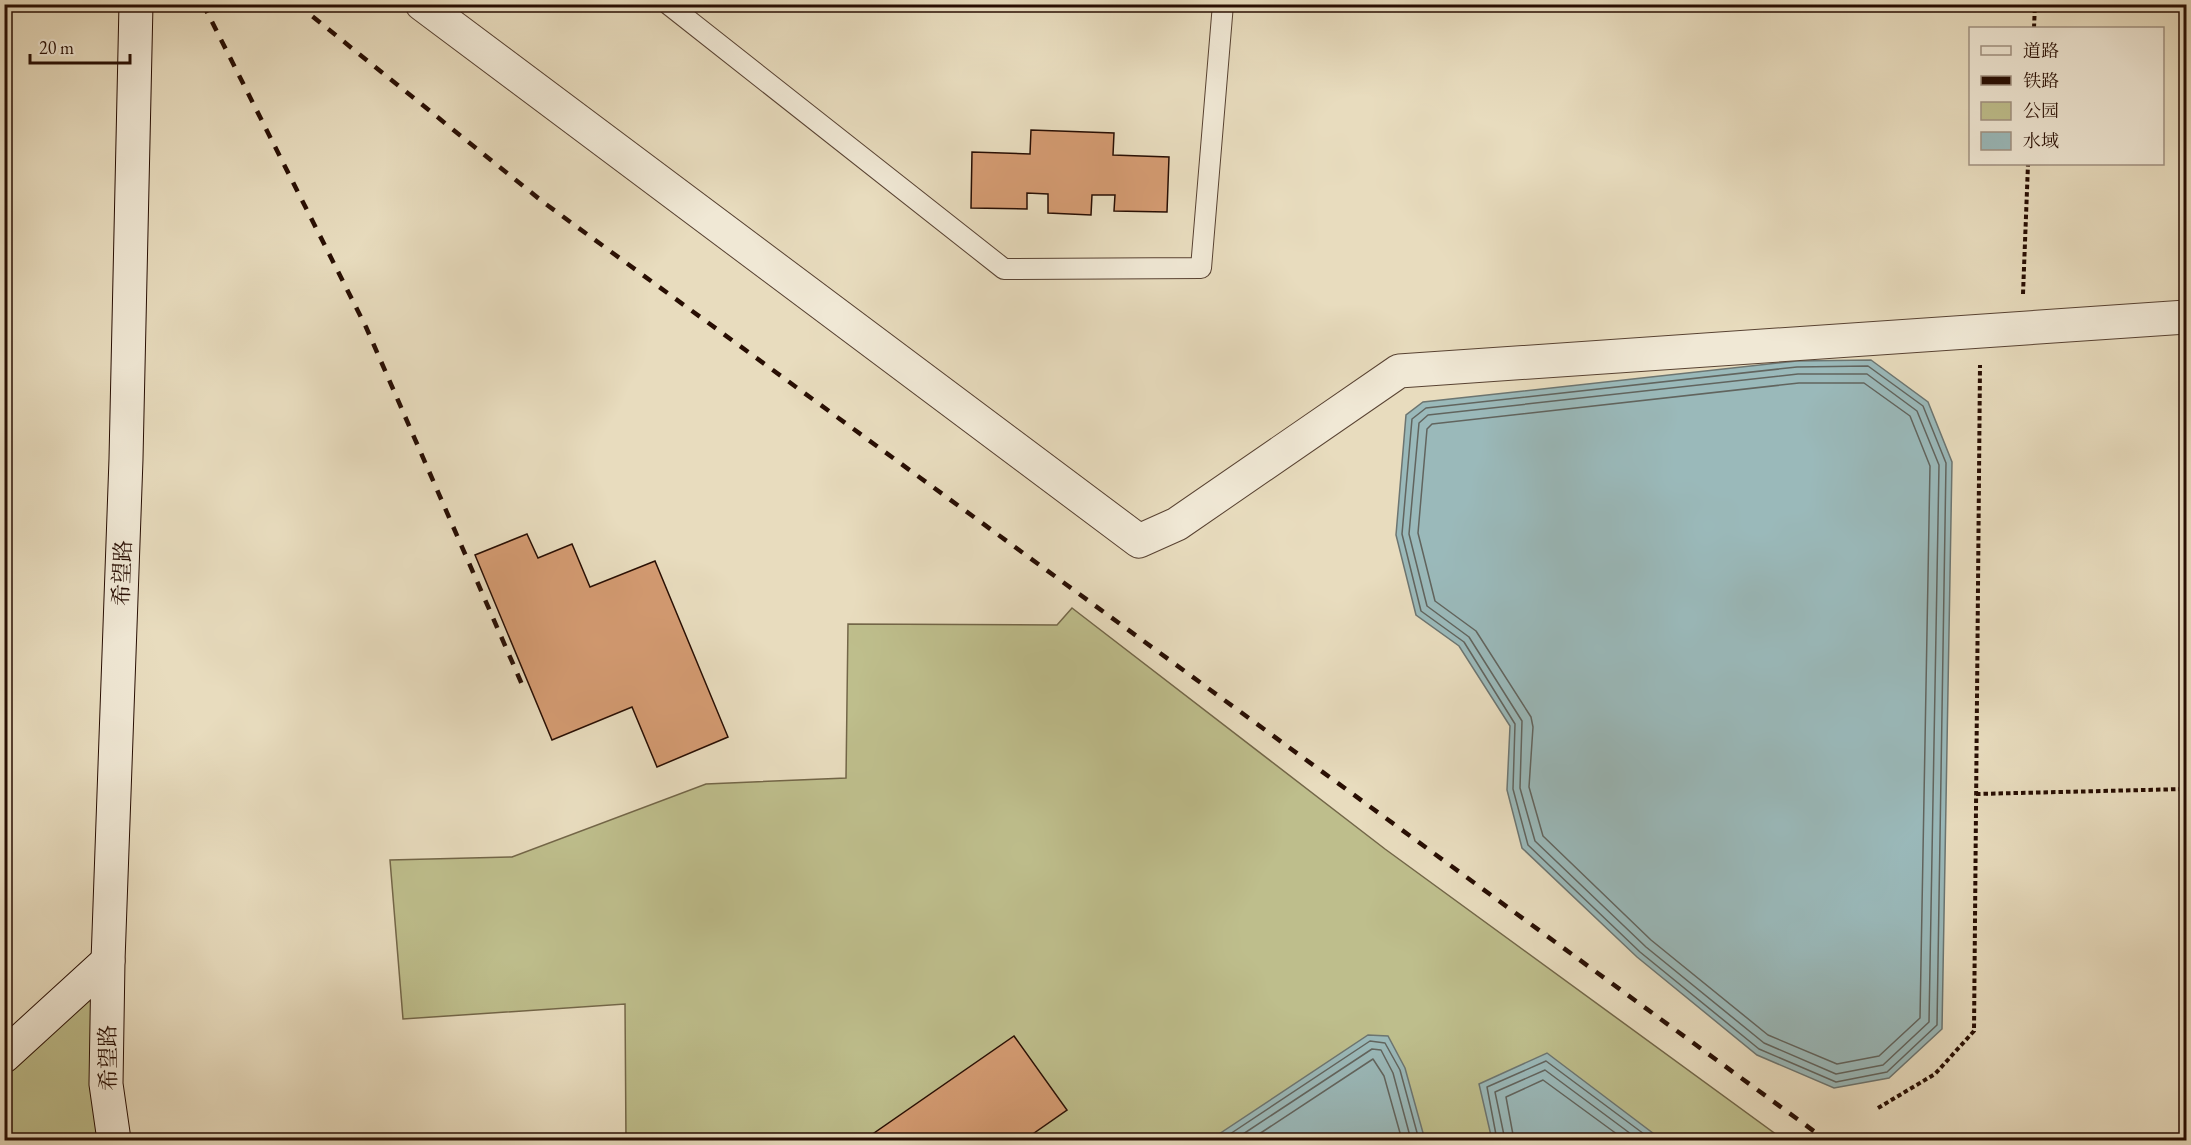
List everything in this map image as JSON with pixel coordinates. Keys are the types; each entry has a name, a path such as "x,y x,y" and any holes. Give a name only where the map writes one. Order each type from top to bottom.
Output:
{"street":[{"name":"希望路","path":"114,1140 106,1084 108,961 126,459 136,4"},
{"path":"422,4 1139,541 1177,524 1399,371 2187,317"},
{"path":"4,1056 108,961"}],"lane":[{"path":"668,4 1004,269 1074,269 1201,268 1223,4"}],"path":[{"path":"2034,27 2035,4"},
{"path":"2021,328 2028,165"},
{"path":"1878,1108 1935,1074 1974,1030 1980,331"},
{"path":"1976,794 2187,789"}],"green space":[{"path":"1072,608 1385,849 1784,1140 626,1140 625,1004 403,1019 390,860 512,857 706,784 846,778 848,624 1057,625"},
{"path":"108,961 114,1140 5,1140 5,1056"}],"water":[{"path":"1871,360 1928,402 1952,462 1942,1029 1889,1078 1834,1088 1757,1055 1637,957 1522,848 1507,790 1510,726 1459,646 1416,615 1396,535 1406,415 1423,402 1797,361"},
{"path":"1368,1035 1388,1036 1405,1068 1425,1140 1210,1140"},
{"path":"1547,1053 1662,1140 1492,1140 1479,1084"}],"building":[{"path":"1031,130 1114,133 1113,155 1169,157 1167,212 1114,211 1115,195 1092,195 1091,215 1048,213 1048,194 1027,193 1027,209 971,208 972,152 1030,154"},
{"path":"527,534 538,558 572,544 590,587 655,561 728,737 657,767 632,707 552,740 475,555"},
{"path":"1014,1036 1067,1110 1024,1140 864,1140"}],"railway":[{"path":"203,4 366,327 524,689"},
{"path":"297,4 543,202 1826,1140"}]}
